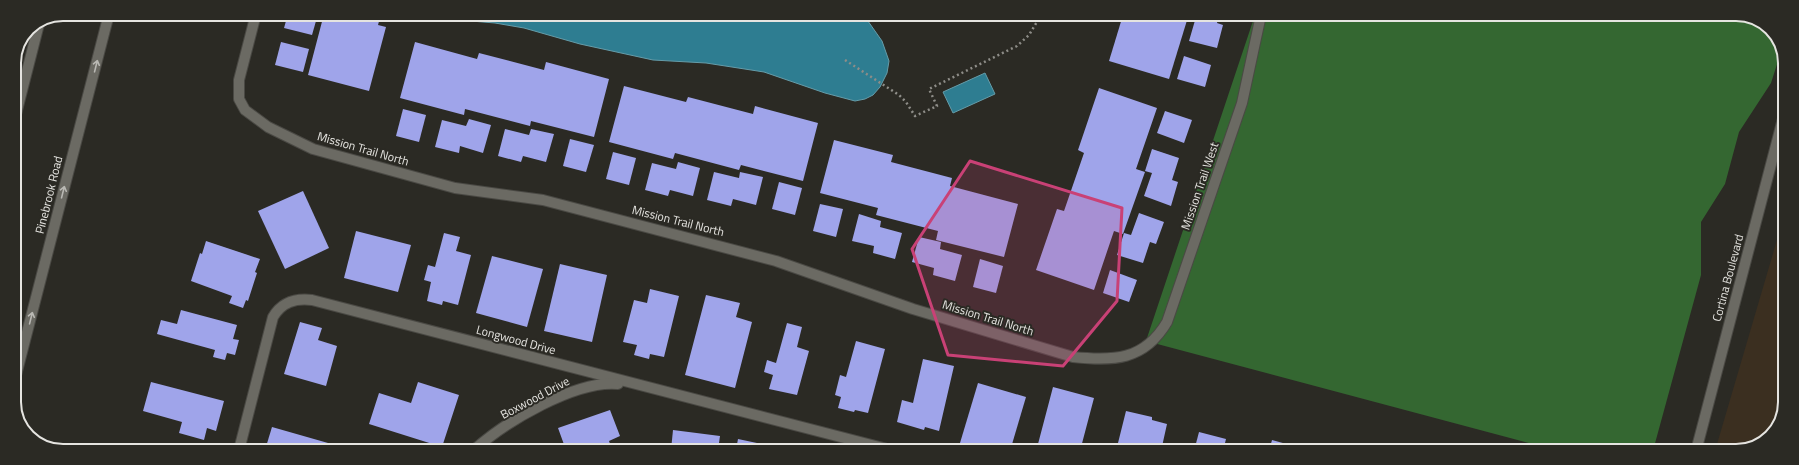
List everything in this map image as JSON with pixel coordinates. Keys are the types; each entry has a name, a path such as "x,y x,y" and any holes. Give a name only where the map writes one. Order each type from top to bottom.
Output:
{"street":[{"name":"Pinebrook Road","path":"21,356 107,21"},
{"name":"Mission Trail North","path":"254,21 239,80 240,99 245,110 268,127 313,149 455,188 543,200 776,261 913,308 1073,357 1117,359 1137,353"},
{"name":"Mission Trail West","path":"1137,353 1152,342 1167,322 1242,103 1260,21"},
{"path":"21,95 38,30"},
{"name":"Cortina Boulevard","path":"1698,444 1778,138"},
{"name":"Longwood Drive","path":"241,444 273,317 277,309 293,300 302,299 312,300 868,444"},
{"name":"Boxwood Drive","path":"482,444 498,432 526,415 579,389 596,384 615,383 638,385"}],"path":[{"path":"846,60 899,95 906,102 915,116 937,106 929,90 1017,46 1029,35 1037,21"}],"highlighted area":[{"path":"970,161 1122,208 1117,301 1063,366 948,355 912,249"}],"shaded area":[{"path":"1778,236 1778,402 1775,418 1768,430 1754,440 1736,444 1717,444"}],"green space":[{"path":"1253,21 1736,21 1752,24 1764,31 1775,47 1778,61 1771,83 1739,132 1725,184 1701,222 1701,275 1655,444 1533,444 1146,341"}],"water":[{"path":"471,21 868,21 882,41 889,61 887,73 880,87 873,95 865,99 855,101 825,93 764,72 706,63 653,60 580,44 524,28"},
{"path":"985,73 995,94 953,113 943,92"}],"building":[{"path":"286,21 316,21 312,35 284,28"},
{"path":"322,21 379,21 378,25 386,27 369,91 308,75"},
{"path":"1121,21 1187,21 1169,79 1109,61"},
{"path":"1195,21 1218,21 1217,23 1223,25 1217,48 1189,41"},
{"path":"281,42 309,49 303,72 275,65"},
{"path":"415,42 477,59 479,53 544,70 546,62 609,79 594,137 531,121 530,126 465,109 464,115 400,98"},
{"path":"1184,56 1211,65 1205,87 1177,79"},
{"path":"624,86 686,102 688,97 753,114 755,106 818,123 803,181 741,165 739,170 675,153 673,159 609,142"},
{"path":"1099,88 1157,108 1136,169 1145,172 1123,234 1114,231 1094,290 1036,270 1057,209 1064,211 1084,153 1078,150"},
{"path":"403,109 426,115 419,142 396,136"},
{"path":"1165,111 1192,120 1184,143 1157,133"},
{"path":"469,119 491,125 483,153 460,146 459,153 435,147 442,120 466,126"},
{"path":"505,129 529,135 531,129 554,134 546,162 523,156 521,162 498,156"},
{"path":"570,139 594,145 586,172 563,166"},
{"path":"834,140 893,155 891,162 952,178 950,186 1018,204 1004,257 936,240 938,231 876,215 878,208 820,193"},
{"path":"1152,149 1179,158 1172,180 1178,182 1171,206 1144,196 1152,173 1145,171"},
{"path":"613,152 636,158 629,185 606,179"},
{"path":"678,162 700,168 693,196 670,190 668,196 645,190 652,163 676,169"},
{"path":"714,172 739,178 740,172 763,177 756,205 733,199 731,206 707,200"},
{"path":"779,182 802,188 795,215 772,209"},
{"path":"303,191 329,248 285,269 258,211"},
{"path":"820,204 843,209 836,237 813,231"},
{"path":"1139,213 1164,222 1156,244 1150,242 1143,263 1117,255 1124,233 1131,235"},
{"path":"859,214 881,221 880,227 902,233 895,259 873,253 874,246 852,241"},
{"path":"356,231 411,245 398,292 344,278"},
{"path":"444,233 460,237 456,251 471,255 458,305 443,301 442,305 427,301 431,282 424,280 428,265 435,267"},
{"path":"919,237 941,242 940,249 962,255 955,281 933,275 934,268 912,262"},
{"path":"206,241 260,259 255,272 257,273 248,301 246,300 243,308 229,303 232,296 191,281 200,253 202,254"},
{"path":"492,256 543,269 527,327 476,313"},
{"path":"980,259 1003,266 996,293 973,287"},
{"path":"560,264 607,275 592,342 544,331"},
{"path":"1110,270 1137,280 1129,302 1103,293"},
{"path":"650,289 679,296 664,357 650,354 649,359 634,355 637,345 623,342 634,300 647,303"},
{"path":"706,295 740,303 736,317 752,322 735,388 685,375"},
{"path":"181,310 237,325 233,339 239,340 235,355 227,353 225,360 213,357 215,350 157,334 161,320 177,324"},
{"path":"300,322 322,328 318,340 337,346 326,386 284,374"},
{"path":"787,323 802,327 797,347 809,351 797,395 769,389 773,375 764,372 767,360 776,363"},
{"path":"856,341 885,349 868,413 855,410 854,412 838,408 841,397 835,395 840,375 846,377"},
{"path":"923,359 954,366 939,431 925,427 924,430 897,422 902,400 913,403"},
{"path":"151,382 224,401 216,431 207,428 204,440 179,433 182,422 143,411"},
{"path":"418,382 459,395 443,444 432,444 369,424 379,393 411,403"},
{"path":"978,383 1026,397 1012,444 960,443"},
{"path":"1053,387 1094,398 1082,444 1038,444"},
{"path":"610,410 620,436 609,441 610,444 564,444 558,428"},
{"path":"1126,411 1152,417 1152,420 1167,424 1163,444 1118,444"},
{"path":"272,427 332,444 267,444"},
{"path":"673,430 720,436 719,444 672,444"},
{"path":"1199,432 1226,439 1225,444 1196,444"},
{"path":"738,439 761,444 737,444"},
{"path":"1272,440 1286,444 1271,444"}]}
